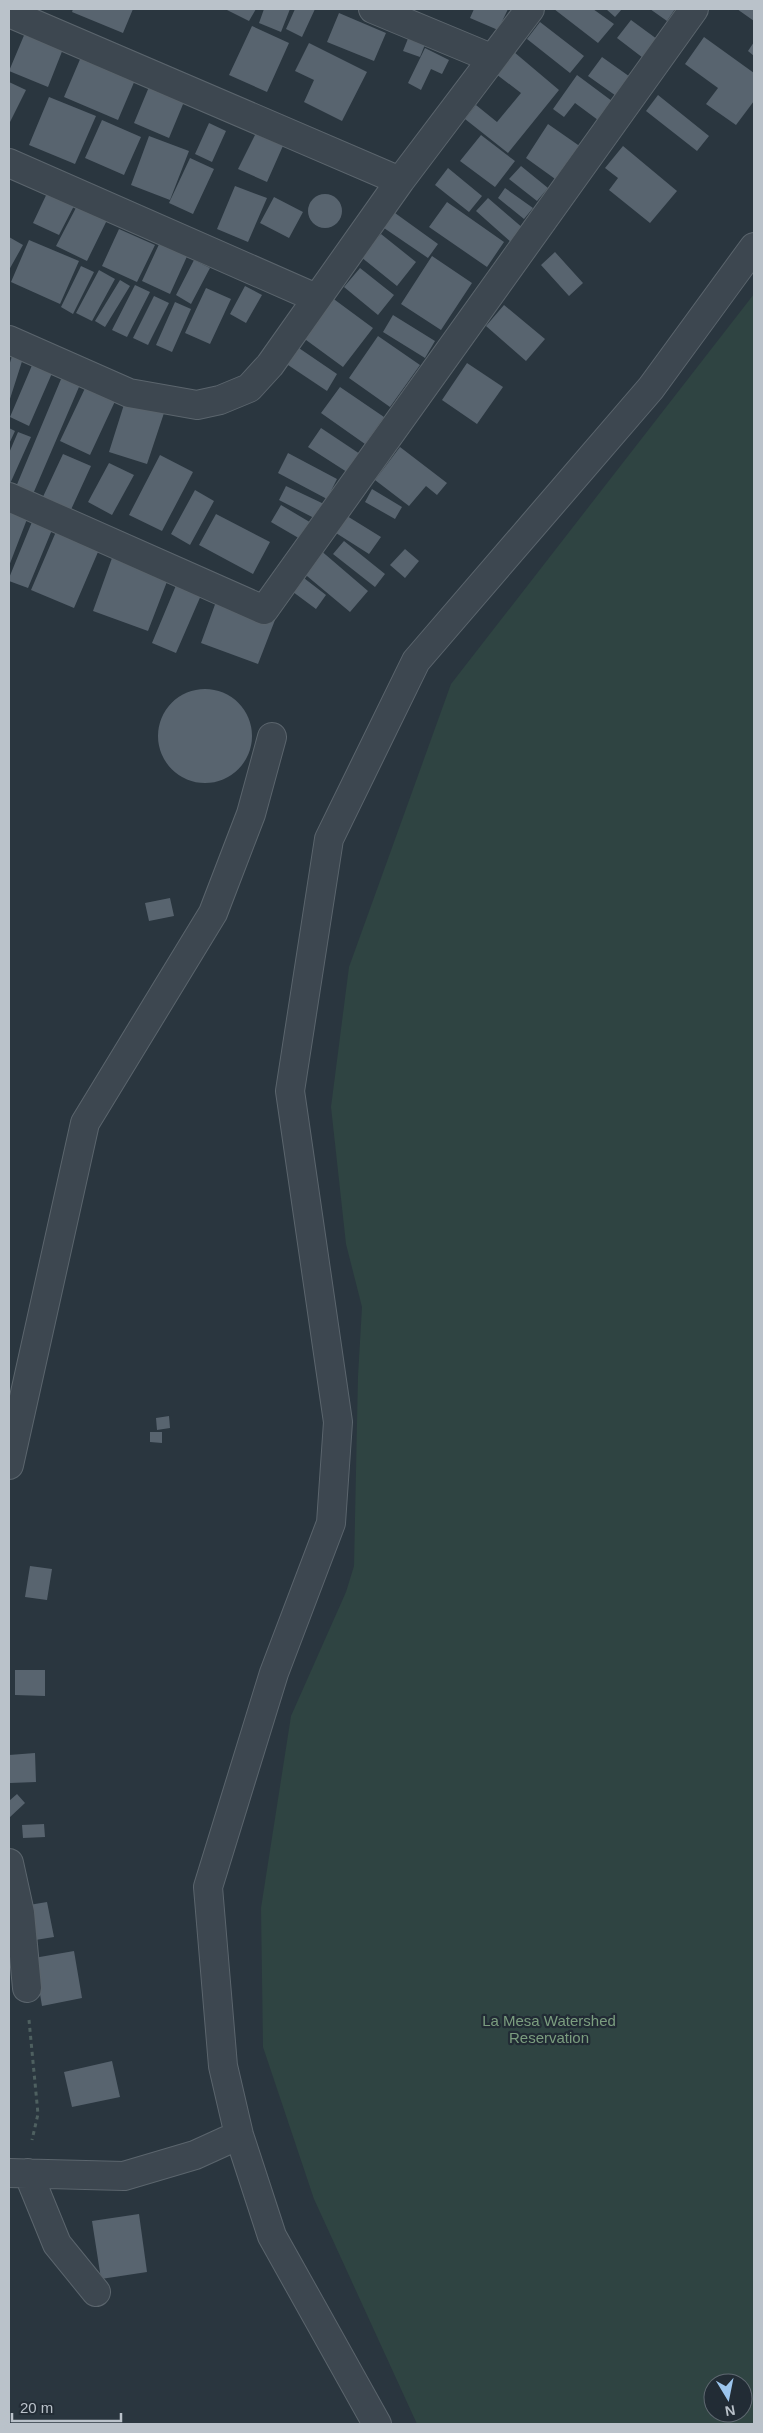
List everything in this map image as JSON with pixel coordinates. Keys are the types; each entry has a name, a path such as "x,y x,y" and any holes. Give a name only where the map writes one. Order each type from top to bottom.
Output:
{"street":[{"path":"373,9 491,58"},
{"path":"9,340 129,393 197,405 220,400 249,388 270,365 400,181 491,58 530,9"},
{"path":"9,497 264,610 694,9"},
{"path":"9,13 400,181"},
{"path":"9,163 316,298"},
{"path":"377,2424 272,2236 239,2135 224,2066 208,1887 274,1673 330,1523 338,1422 290,1091 329,839 416,661 651,388 754,247"},
{"path":"9,1466 85,1123 214,913 251,814 272,737"},
{"path":"9,1863 20,1913 26,1988"},
{"path":"18,2173 124,2176 195,2155 239,2135"},
{"path":"18,2173 57,2244 96,2292"}],"path":[{"path":"18,2173 31,2142 38,2114 26,1988"}],"green space":[{"name":"La Mesa Watershed Reservation","path":"754,294 754,2424 417,2424 314,2199 263,2047 261,1908 291,1716 346,1592 354,1566 358,1376 362,1307 346,1244 331,1107 349,967 451,684"}],"building":[{"path":"73,9 133,9 123,33 72,12"},
{"path":"225,9 256,9 249,21"},
{"path":"264,9 290,9 281,32 259,23"},
{"path":"295,9 315,9 302,37 286,29"},
{"path":"474,9 508,9 498,30 470,18"},
{"path":"554,9 593,9 614,24 598,43"},
{"path":"606,9 622,9 615,17"},
{"path":"650,9 675,9 667,21"},
{"path":"737,9 754,9 754,21"},
{"path":"339,13 386,33 374,61 327,42"},
{"path":"631,20 661,42 647,61 617,38"},
{"path":"540,22 584,56 570,73 527,39"},
{"path":"252,26 289,43 267,92 229,75"},
{"path":"25,33 63,49 48,87 9,71"},
{"path":"409,36 426,42 420,57 403,51"},
{"path":"704,37 754,73 754,101 736,125 706,104 718,88 685,64"},
{"path":"754,42 754,56 748,51"},
{"path":"309,43 367,72 342,121 304,102 314,80 295,71"},
{"path":"425,48 449,60 442,74 431,69 421,90 408,83"},
{"path":"514,52 559,90 508,153 465,119 476,105 497,122 521,93 496,74"},
{"path":"81,57 135,80 118,120 64,97"},
{"path":"602,57 633,79 619,98 588,76"},
{"path":"577,75 616,104 602,123 575,103 564,117 553,109"},
{"path":"9,82 26,90 9,124"},
{"path":"151,82 186,97 169,138 134,123"},
{"path":"658,95 709,136 697,151 646,111"},
{"path":"49,97 96,116 75,164 29,145"},
{"path":"102,120 141,137 124,175 85,158"},
{"path":"209,123 226,131 212,162 195,154"},
{"path":"548,124 581,147 558,181 526,158"},
{"path":"259,127 286,139 267,182 238,169"},
{"path":"481,135 515,161 495,187 460,161"},
{"path":"149,136 189,151 170,200 131,185"},
{"path":"623,146 677,191 650,223 609,190 618,178 605,168"},
{"path":"190,158 214,169 193,214 169,203"},
{"path":"521,166 548,188 537,201 509,179"},
{"path":"448,168 482,196 469,212 435,185"},
{"path":"235,186 267,198 248,242 217,229"},
{"path":"505,188 533,208 524,219 498,198"},
{"path":"49,189 76,202 59,235 33,223"},
{"path":"325,194 332,195 337,199 341,204 341,218 337,223 332,227 325,228 318,227 313,223 309,218 308,211 309,204 313,199 318,195"},
{"path":"274,197 303,212 289,238 260,223"},
{"path":"488,198 524,229 512,243 476,211"},
{"path":"79,202 109,216 87,261 56,246"},
{"path":"447,202 504,242 487,267 429,227"},
{"path":"395,213 438,244 428,258 384,228"},
{"path":"119,229 155,245 137,282 102,266"},
{"path":"381,234 416,262 397,286 361,257"},
{"path":"9,237 23,245 9,270"},
{"path":"29,240 79,261 60,304 11,282"},
{"path":"161,240 189,252 170,294 142,281"},
{"path":"555,252 583,283 569,296 541,265"},
{"path":"432,256 472,283 441,330 401,304"},
{"path":"194,260 210,268 191,304 176,295"},
{"path":"81,266 94,272 73,314 61,307"},
{"path":"360,268 394,295 378,315 344,287"},
{"path":"99,270 115,279 92,321 76,313"},
{"path":"120,280 130,286 105,327 95,321"},
{"path":"135,285 150,292 127,337 112,330"},
{"path":"245,286 262,295 246,323 230,314"},
{"path":"206,288 231,299 210,344 185,333"},
{"path":"154,296 169,303 148,345 133,338"},
{"path":"331,297 373,328 343,367 302,337"},
{"path":"175,302 191,309 172,352 156,345"},
{"path":"504,305 545,339 526,361 486,326"},
{"path":"393,315 435,341 425,358 383,332"},
{"path":"378,336 420,365 390,407 349,378"},
{"path":"293,344 337,374 327,391 282,361"},
{"path":"14,349 25,352 9,402 9,366"},
{"path":"33,363 53,371 29,426 10,417"},
{"path":"467,363 503,387 477,424 442,400"},
{"path":"64,372 82,380 30,501 13,494"},
{"path":"87,384 117,397 90,455 60,441"},
{"path":"340,387 384,417 365,444 321,413"},
{"path":"127,395 166,407 147,464 109,452"},
{"path":"9,428 15,431 9,444"},
{"path":"321,428 363,456 350,474 308,447"},
{"path":"18,432 31,437 9,486 9,453"},
{"path":"400,447 447,483 437,495 426,486 409,506 375,480"},
{"path":"288,453 337,479 327,499 278,473"},
{"path":"63,454 91,466 69,514 41,501"},
{"path":"160,455 193,472 162,531 129,515"},
{"path":"109,463 134,475 112,515 88,502"},
{"path":"286,486 324,504 316,519 279,500"},
{"path":"372,489 402,507 395,519 365,502"},
{"path":"195,490 214,501 190,545 171,534"},
{"path":"281,505 313,524 302,540 271,522"},
{"path":"9,506 29,514 9,566"},
{"path":"216,514 270,542 253,574 199,545"},
{"path":"347,516 381,537 369,554 336,533"},
{"path":"34,517 54,525 28,588 9,581 9,578"},
{"path":"58,527 101,545 74,608 31,590"},
{"path":"344,541 385,574 375,587 333,554"},
{"path":"319,549 368,591 350,612 301,571"},
{"path":"405,549 419,561 405,578 390,565"},
{"path":"112,558 168,579 148,631 93,611"},
{"path":"300,575 326,595 316,609 289,589"},
{"path":"177,583 202,593 176,653 152,643"},
{"path":"217,599 275,620 258,664 201,643"},
{"path":"205,689 223,692 238,703 249,718 252,736 249,754 238,769 223,780 205,783 187,780 172,769 161,754 158,736 161,718 172,703 187,692"},
{"path":"170,898 174,916 149,921 145,903"},
{"path":"169,1416 170,1428 157,1430 156,1418"},
{"path":"150,1432 162,1432 162,1443 150,1442"},
{"path":"30,1566 52,1569 47,1600 25,1597"},
{"path":"15,1670 45,1670 45,1696 15,1695"},
{"path":"35,1753 36,1782 10,1783 9,1755"},
{"path":"17,1794 25,1803 9,1818 9,1801"},
{"path":"44,1824 45,1837 23,1838 22,1825"},
{"path":"47,1902 54,1937 29,1941 23,1906"},
{"path":"74,1951 82,1998 42,2006 34,1958"},
{"path":"112,2061 120,2097 72,2107 64,2072"},
{"path":"139,2214 147,2272 101,2279 92,2221"}]}
